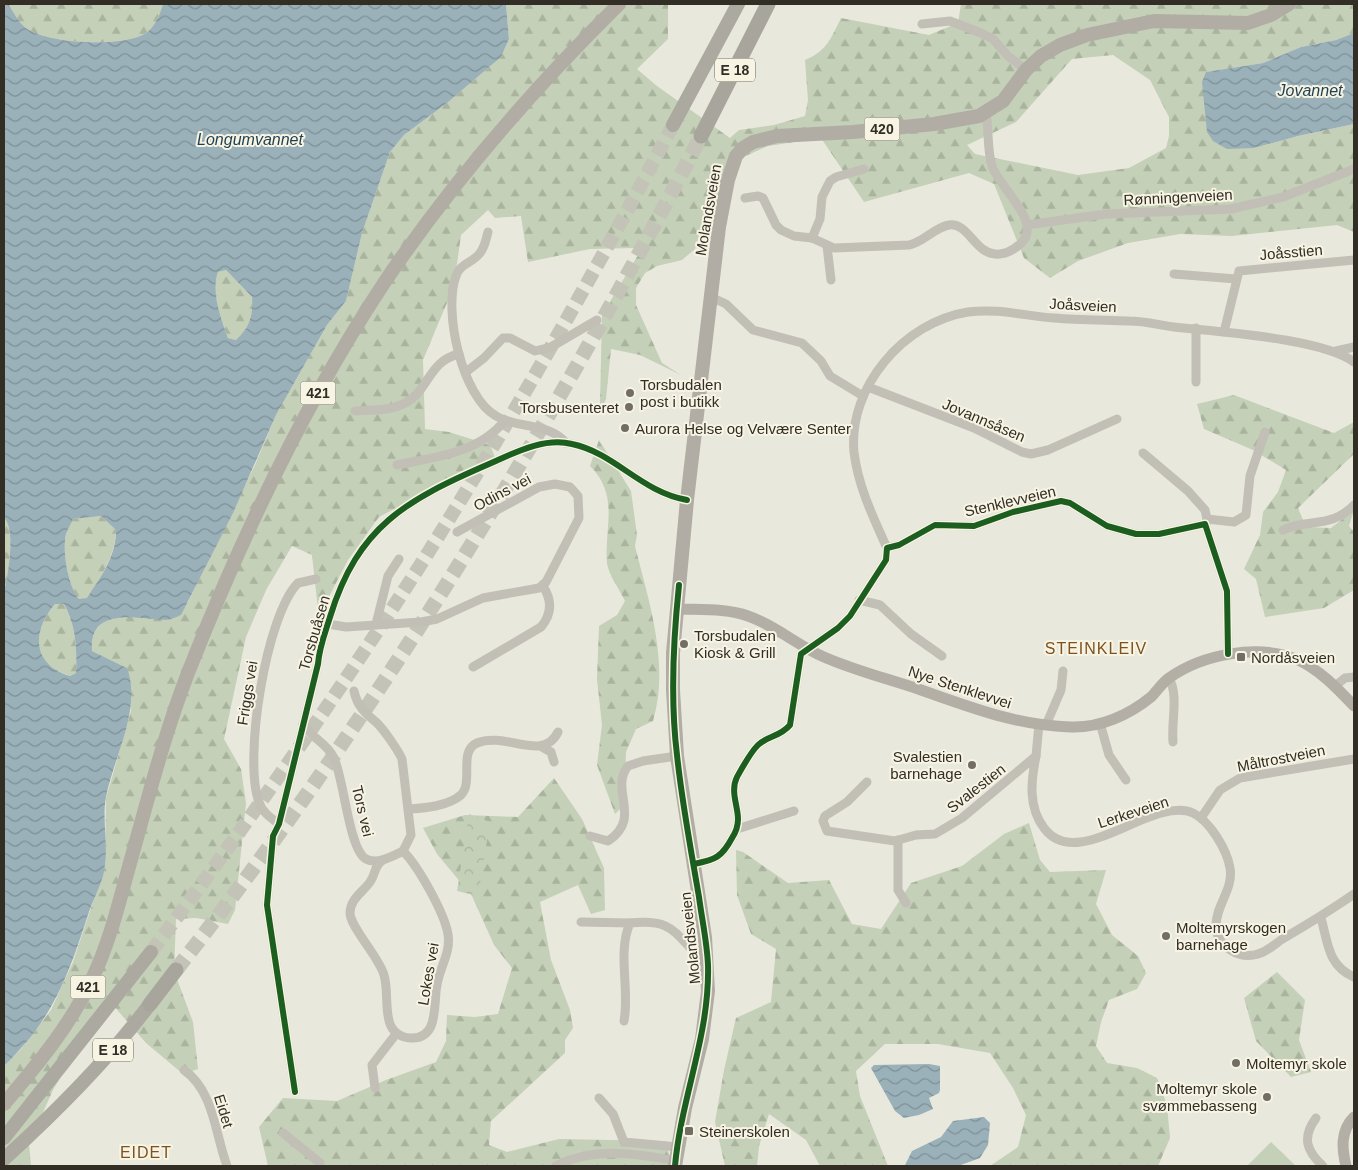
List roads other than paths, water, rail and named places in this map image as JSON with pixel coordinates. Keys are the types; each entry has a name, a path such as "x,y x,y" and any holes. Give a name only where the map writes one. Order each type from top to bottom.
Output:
{"highway":[{"name":"E 18","path":"673,125 738,4"},
{"name":"E 18","path":"702,136 768,4"},
{"name":"E 18","path":"4,1138 152,952"},
{"name":"E 18","path":"4,1159 74,1093 121,1040 176,970"}],"main road":[{"name":"421","path":"4,1098 55,1034 74,1003 92,967 106,932 149,772 171,700 232,551 303,407 379,281 449,185 551,64 610,4"},
{"name":"421","path":"4,1104 59,1037 93,976 117,913 177,702 213,609 238,553 308,410 384,284 459,182 556,68 619,4"},
{"name":"Molandsveien","path":"676,1158 706,1017 708,962 677,756 672,690 686,500 711,297 728,180 736,156 743,148 753,142 776,136 853,132 965,120 986,113 1003,101 1026,70 1040,56 1060,44 1095,33 1154,21 1248,23 1272,15 1289,4"},
{"name":"Nye Stenklevvei","path":"677,609 746,615 808,649 853,669 1007,718 1072,727 1100,724 1124,715 1138,707 1169,678 1201,662 1228,654"},
{"path":"1228,654 1262,652 1282,655 1310,667 1335,686 1354,706"},
{"path":"1346,1166 1343,1153 1344,1134 1354,1117"}],"street":[{"path":"922,24 950,21 981,33 994,39 1008,56 1026,70"},
{"path":"745,198 758,196 763,198 776,225 781,230 794,236 812,238 828,246 909,245 918,243 944,226 952,225 963,229 982,250 1002,254 1011,251 1022,243 1026,235 1027,225 1022,212 999,181 992,168 986,113"},
{"path":"812,238 820,219 822,197 830,182 836,177 864,169"},
{"name":"Rønningenveien","path":"1027,225 1106,214 1231,209 1283,197 1354,169"},
{"path":"488,232 480,254 460,268 453,287 452,316 459,354 483,406 504,420 556,434 566,443"},
{"path":"828,246 831,280"},
{"name":"Joåsstien","path":"1236,279 1237,273 1244,269 1354,260"},
{"path":"1174,274 1236,279 1224,332"},
{"path":"711,297 726,304 753,330 797,340 816,356 830,376 863,396"},
{"name":"Joåsveien","path":"887,548 866,501 855,462 854,431 863,396 882,365 898,346 923,329 958,314 991,311 1053,318 1136,321 1224,332 1336,351"},
{"path":"466,372 484,358 503,338 510,338 535,351 551,347 597,320"},
{"path":"1196,328 1194,354 1196,382"},
{"path":"1336,351 1354,347"},
{"path":"1336,351 1354,362"},
{"path":"355,411 392,408 406,403 420,390 443,360 459,354"},
{"name":"Jovannsåsen","path":"868,388 974,428 1022,452 1031,454 1048,450 1117,419"},
{"path":"397,466 458,452 488,438 504,420"},
{"name":"Stenklevveien","path":"887,548 899,544 935,525 974,526 1013,512 1061,501 1070,504 1107,526 1136,534 1159,534 1206,522 1234,522 1246,515 1250,476 1265,432"},
{"name":"Torsbuåsen","path":"295,1092 267,905 273,836 279,824 319,651 337,595 352,565 378,528 396,512 518,451 554,443 566,443 598,452 650,488 686,500"},
{"path":"1143,453 1188,491 1205,510 1206,522 1226,591 1228,654"},
{"name":"Odins vei","path":"457,532 539,487 555,484 570,487 578,496 579,518 543,586"},
{"path":"1283,530 1296,525 1338,519 1354,506"},
{"path":"694,864 722,855 737,829 736,781 758,745 783,733 790,725 801,654 844,623 886,560 887,548"},
{"path":"376,624 388,576 399,559"},
{"name":"Friggs vei","path":"279,824 265,813 259,804 254,776 255,733 264,668 277,620 289,595 298,582 316,579"},
{"path":"328,624 346,627 421,622 437,619 483,598 529,591 543,586 547,592 550,608 546,621 541,627 473,667"},
{"path":"858,600 880,605 911,634 942,656"},
{"path":"1036,756 1042,724 1061,690 1063,671"},
{"path":"1335,686 1346,678 1354,677"},
{"path":"1169,678 1174,697 1172,728 1174,742"},
{"path":"354,691 360,708 378,724 402,759 412,835 403,851 377,864 371,881 353,901 350,915 357,930 375,954 384,974 388,990 388,1020 396,1034 372,1065 375,1088"},
{"name":"Tors vei","path":"303,724 333,756 339,770 356,844 368,860 383,860"},
{"path":"1100,724 1109,755 1126,780"},
{"path":"542,747 551,744 558,732"},
{"path":"410,810 448,802 462,793 465,787 469,751 475,744 503,741 542,747 551,752 554,762"},
{"path":"590,836 608,840 617,835 622,828 626,814 622,777 628,766 643,761 677,756"},
{"name":"Lerkeveien","path":"1036,756 1031,788 1037,820 1047,832 1064,841 1072,843 1089,842 1139,822 1175,812 1192,813 1201,818"},
{"name":"Svalestien","path":"898,840 916,834 935,834 962,818 1036,756"},
{"name":"Måltrostveien","path":"1201,818 1220,790 1240,778 1354,759"},
{"path":"867,782 847,802 825,816 824,828 832,833 898,840 898,890 906,903"},
{"path":"737,829 794,812"},
{"path":"1201,818 1218,842 1230,868 1230,880 1217,916 1216,928 1222,944 1244,955 1258,954 1321,918 1354,894"},
{"name":"Lokes vei","path":"396,1034 410,1038 422,1036 428,1031 434,1019 437,984 448,948 448,934 442,917 412,863 403,851"},
{"path":"1321,918 1332,960 1343,972 1354,977"},
{"name":"Molandsveien","path":"581,922 630,923 650,921 663,923 702,960 708,962"},
{"path":"624,1021 627,994 624,950 630,923"},
{"name":"Eidet","path":"184,1070 196,1078 203,1090 227,1166"},
{"path":"599,1098 613,1114 624,1142 676,1158"},
{"path":"1316,1118 1307,1132 1307,1142 1318,1162 1323,1166"},
{"path":"283,1133 320,1164"},
{"path":"556,1166 582,1155 593,1154 676,1158"}],"water":[{"name":"Longumvannet","path":"4,4 8,4 23,26 37,33 68,41 104,42 135,38 146,33 155,24 163,4 506,4 509,39 501,57 447,103 404,135 390,152 362,233 346,301 327,325 276,415 233,513 181,615 166,620 118,618 107,621 98,627 93,636 92,651 127,668 131,684 129,716 106,797 106,857 104,871 74,956 57,995 35,1031 4,1066 4,591 9,564 10,532 4,518","holes":["226,270 252,297 250,321 236,340 228,338 216,297 218,272","101,516 116,530 111,558 87,598 79,599 72,586 67,568 65,541 73,519","55,604 64,604 68,612 76,646 76,673 70,676 57,671 42,655 39,646 39,635 47,614"]},
{"name":"Jovannet","path":"1354,33 1354,124 1254,148 1227,149 1213,141 1207,132 1202,82 1206,72 1263,63 1301,47 1336,40"},
{"path":"929,1064 940,1066 939,1093 929,1098 933,1109 919,1115 904,1118 895,1111 871,1068 874,1065"},
{"path":"984,1117 990,1123 988,1145 980,1158 958,1166 905,1165 912,1151 941,1137 953,1121"}],"tunnel":[{"path":"151,952 290,761 421,564 551,347 673,125"},
{"path":"176,970 251,872 323,772 392,669 458,565 584,353 644,245 701,136"}],"place":[{"name":"Torsbudalen post i butikk","path":"630,393"},
{"name":"Torsbusenteret","path":"629,407"},
{"name":"Aurora Helse og Velvære Senter","path":"625,428"},
{"name":"Torsbudalen Kiosk & Grill","path":"684,644"},
{"name":"Nordåsveien","path":"1241,657"},
{"name":"Svalestien barnehage","path":"972,765"},
{"name":"Moltemyrskogen barnehage","path":"1166,936"},
{"name":"Moltemyr skole","path":"1236,1063"},
{"name":"Moltemyr skole svømmebasseng","path":"1267,1097"},
{"name":"Steinerskolen","path":"689,1131"}],"district":[{"name":"STEINKLEIV","path":"1096,648"},
{"name":"EIDET","path":"146,1152"}]}
